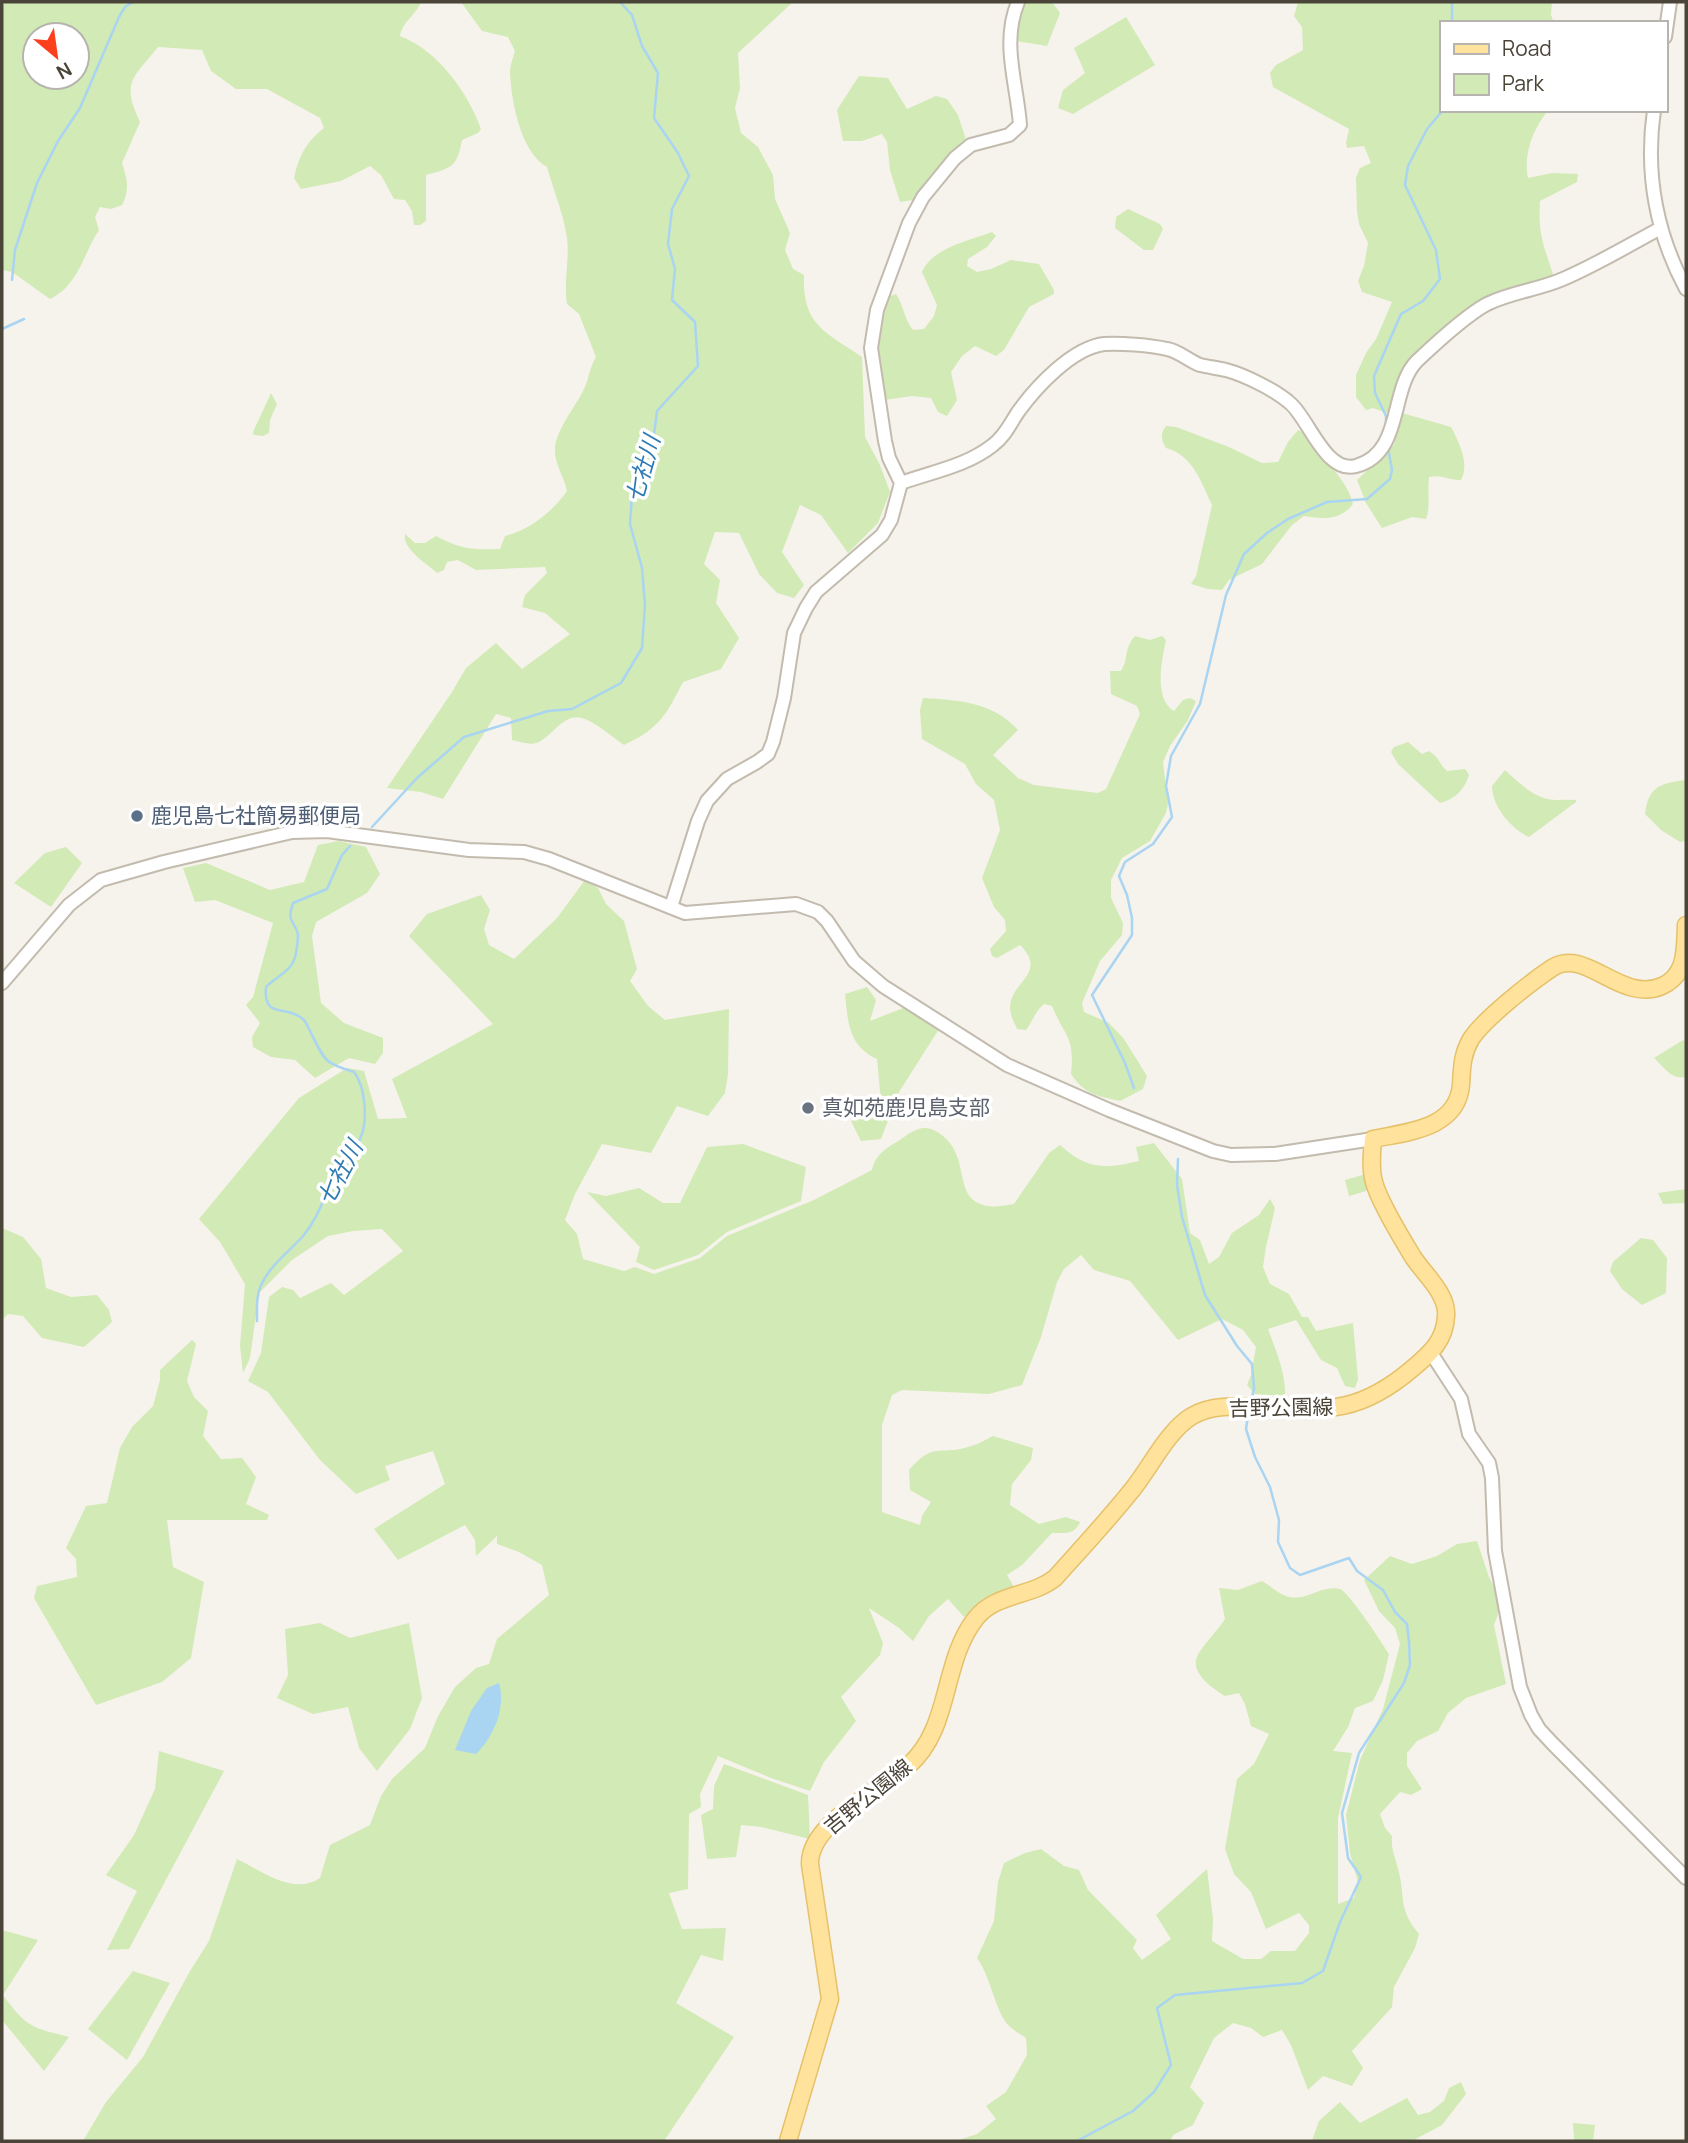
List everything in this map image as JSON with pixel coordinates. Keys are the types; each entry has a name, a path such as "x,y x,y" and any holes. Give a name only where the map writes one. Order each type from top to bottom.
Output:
{"main road":[{"path":"1373,1139 1421,1129 1433,1125 1448,1114 1461,1088 1461,1065 1472,1037 1523,990 1555,966 1575,963 1625,986 1650,990 1676,976 1684,958 1686,926"},
{"name":"吉野公園線","path":"788,2141 830,1999 810,1864 814,1846 820,1835 839,1817 907,1768 926,1747 940,1714 963,1638 977,1617 994,1604 1046,1585 1055,1578 1132,1490 1170,1438 1190,1417 1202,1411 1241,1406 1315,1409 1352,1405 1397,1382 1432,1353 1445,1328 1447,1312 1444,1302 1412,1256 1378,1193 1372,1171 1373,1139"}],"street":[{"path":"671,907 707,801 727,779 768,754 783,698 794,634 806,608 816,592 882,536 891,520 901,483 889,458 885,441 871,348 874,322 909,223 923,197 955,158 971,145 1009,135 1020,125 1010,42 1018,2"},
{"path":"1667,23 1670,2"},
{"path":"1654,112 1650,135 1655,203 1674,265 1686,289"},
{"path":"901,483 969,460 985,451 1002,438 1019,411 1062,366 1082,352 1103,344 1167,349 1197,364 1245,377 1290,402 1329,457 1343,466 1357,466 1378,453 1392,427 1410,369 1475,313 1487,304 1564,279 1661,228"},
{"path":"2,983 69,905 101,880 164,862 292,832 327,831 469,850 524,852 549,859 685,913 796,904 808,907 827,921 854,961 874,978 1007,1065 1213,1151 1255,1156 1373,1139"},
{"path":"1432,1353 1461,1399 1469,1434 1489,1463 1495,1551 1524,1702 1539,1729 1686,1878"}],"green space":[{"path":"5,2 421,2 403,27 400,36 426,51 449,74 468,101 481,129 462,140 456,161 452,165 426,175 426,221 414,225 412,211 405,200 394,199 381,175 370,166 341,181 301,189 294,178 296,170 308,144 324,128 320,118 267,89 236,89 211,71 202,50 158,47 132,81 131,98 140,122 122,163 127,184 125,199 122,205 111,209 100,207 95,217 99,230 68,286 50,299 12,272 2,270 2,11"},
{"path":"461,2 793,2 738,53 740,88 735,108 741,133 758,147 773,175 775,199 790,233 785,250 793,269 804,275 804,292 812,316 827,333 862,357 865,437 890,492 878,523 848,553 821,515 800,505 782,552 804,585 794,598 777,593 759,574 739,533 715,532 704,564 720,580 716,603 739,638 721,669 683,682 661,720 646,733 624,745 593,723 576,717 564,722 539,742 522,743 512,740 511,718 496,714 443,799 421,792 387,788 466,668 496,643 522,669 570,634 545,613 522,607 525,595 547,573 545,567 476,570 458,560 447,562 444,570 437,573 411,550 405,540 405,534 415,543 425,543 436,536 467,548 500,549 505,536 532,524 555,506 567,491 556,459 556,441 584,389 596,357 579,314 567,304 567,241 547,167 530,150 515,111 510,72 515,51 508,37 482,31"},
{"path":"1027,2 1052,2 1060,13 1047,46 1016,41 1022,9"},
{"path":"1298,2 1552,2 1553,21 1440,21 1440,112 1547,112 1538,125 1528,151 1528,178 1552,173 1578,174 1577,182 1540,201 1542,239 1553,274 1545,281 1507,290 1415,356 1390,414 1373,408 1366,410 1356,397 1356,375 1392,302 1362,292 1358,281 1368,243 1359,224 1356,178 1360,168 1371,163 1364,146 1347,148 1349,129 1273,87 1270,73 1276,65 1303,50 1302,27 1294,16"},
{"path":"1126,17 1155,65 1073,114 1058,108 1063,90 1085,73 1074,48"},
{"path":"859,76 888,78 907,109 936,96 947,99 958,115 967,143 950,156 913,200 900,202 890,170 887,142 882,134 862,141 843,141 837,110"},
{"path":"1128,209 1160,224 1163,229 1153,250 1144,250 1115,228 1116,217"},
{"path":"992,232 996,236 987,247 968,259 967,266 977,272 1011,260 1039,264 1054,294 1029,307 1004,350 996,356 975,346 962,356 951,372 957,400 947,416 938,412 931,398 912,396 885,400 878,352 879,330 890,296 896,294 913,330 924,329 934,316 937,305 922,272 927,263 952,246"},
{"path":"271,393 277,404 270,420 269,433 263,436 254,435 253,432"},
{"path":"1402,413 1451,427 1462,453 1463,474 1461,480 1429,477 1426,519 1412,517 1382,528 1366,503 1357,480 1394,445"},
{"path":"1166,426 1176,427 1229,447 1262,463 1278,462 1288,442 1298,430 1303,432 1339,476 1353,504 1337,516 1304,516 1292,525 1262,564 1229,580 1222,590 1191,584 1196,576 1212,505 1190,463 1166,448 1162,437"},
{"path":"1135,636 1150,640 1162,636 1166,640 1161,688 1167,705 1174,711 1183,700 1190,698 1196,701 1163,762 1168,804 1166,813 1150,841 1122,858 1111,880 1111,898 1123,923 1122,935 1100,961 1082,1003 1084,1012 1109,1023 1124,1039 1147,1076 1143,1089 1120,1101 1092,1093 1081,1086 1071,1074 1070,1044 1052,1006 1044,1004 1026,1030 1017,1029 1010,1006 1012,997 1030,970 1031,963 1020,945 997,958 992,956 990,949 1006,931 1005,920 994,907 982,878 1000,830 994,800 976,784 965,764 922,739 920,710 923,698 974,704 998,713 1018,730 993,755 1018,778 1034,785 1098,793 1106,789 1140,714 1137,706 1111,694 1110,671 1121,671"},
{"path":"1408,742 1422,754 1429,751 1447,771 1465,769 1469,775 1458,793 1440,803 1398,764 1391,752 1394,747"},
{"path":"1505,770 1536,795 1576,802 1529,837 1509,823 1495,801 1492,786"},
{"path":"1686,780 1686,836 1685,841 1680,842 1661,830 1645,814 1652,792 1662,785"},
{"path":"339,841 366,847 380,874 367,893 316,922 312,936 321,1003 344,1023 383,1038 383,1053 375,1064 349,1058 315,1078 295,1060 271,1057 253,1047 252,1037 260,1023 246,1005 253,997 273,923 215,900 195,902 183,868 206,863 270,890 304,882 318,845"},
{"path":"66,847 82,863 51,907 14,883 45,853"},
{"path":"585,880 598,888 606,904 624,921 637,969 630,981 648,1006 665,1020 729,1009 725,1093 708,1116 677,1106 651,1153 602,1144 575,1194 565,1220 577,1234 583,1259 624,1271 635,1267 654,1274 700,1258 727,1236 814,1200 872,1170 877,1157 883,1151 919,1129 936,1131 951,1144 970,1197 980,1204 990,1206 1014,1204 1049,1153 1060,1145 1079,1159 1106,1166 1139,1161 1136,1147 1154,1143 1182,1179 1190,1233 1200,1240 1209,1264 1219,1257 1232,1233 1259,1215 1270,1199 1275,1208 1263,1267 1270,1284 1289,1294 1302,1317 1308,1317 1316,1331 1353,1323 1358,1379 1355,1388 1345,1386 1337,1368 1321,1360 1296,1320 1268,1329 1282,1370 1285,1396 1255,1394 1247,1385 1256,1347 1243,1330 1222,1319 1178,1340 1130,1281 1094,1270 1081,1255 1064,1269 1057,1282 1041,1337 1022,1385 989,1394 902,1390 892,1395 882,1425 882,1512 920,1525 931,1502 910,1490 909,1470 931,1452 968,1447 993,1436 1033,1448 1031,1460 1012,1484 1010,1505 1039,1524 1066,1517 1080,1522 1072,1531 1052,1533 1022,1565 1007,1575 1014,1587 988,1600 964,1617 948,1599 929,1616 913,1641 869,1608 883,1643 880,1655 841,1697 856,1721 824,1762 810,1791 718,1756 700,1794 701,1807 689,1814 688,1889 669,1893 682,1929 726,1928 723,1961 701,1955 676,2003 734,2037 664,2141 83,2141 106,2102 143,2057 209,1941 237,1859 288,1883 310,1883 320,1878 330,1845 370,1825 381,1796 392,1779 425,1748 438,1716 455,1687 476,1668 489,1664 497,1639 549,1595 542,1565 497,1544 497,1536 476,1556 475,1540 465,1525 398,1560 374,1529 445,1484 433,1451 385,1466 390,1480 356,1494 320,1460 268,1392 248,1381 261,1353 269,1297 282,1287 293,1290 300,1298 331,1283 344,1295 403,1251 382,1229 353,1231 328,1236 292,1260 259,1293 250,1358 243,1373 240,1346 245,1284 220,1242 199,1219 299,1098 347,1068 364,1071 378,1119 407,1118 392,1079 493,1024 409,936 427,914 481,895 490,910 484,929 489,945 514,959 557,918"},
{"path":"867,987 876,1000 870,1021 906,1007 939,1029 899,1092 881,1139 861,1141 851,1121 881,1101 877,1059 860,1047 851,1032 845,994"},
{"path":"1683,1040 1686,1042 1686,1077 1676,1077 1654,1058"},
{"path":"743,1144 806,1167 801,1201 727,1232 698,1255 654,1270 636,1262 640,1247 587,1192 606,1196 639,1188 663,1203 680,1203 707,1147"},
{"path":"1366,1174 1366,1191 1349,1196 1345,1180"},
{"path":"1686,1189 1686,1203 1663,1204 1658,1193"},
{"path":"2,1228 23,1237 41,1259 46,1288 71,1297 97,1295 109,1310 112,1322 84,1347 42,1338 23,1316 8,1314 2,1320"},
{"path":"1641,1238 1653,1240 1667,1258 1666,1293 1642,1305 1622,1289 1610,1271 1613,1262"},
{"path":"192,1340 196,1344 187,1381 194,1397 208,1411 203,1436 221,1459 242,1458 256,1477 246,1504 269,1515 267,1520 167,1520 173,1567 204,1582 191,1658 162,1682 96,1705 34,1598 37,1586 77,1577 76,1559 66,1548 86,1506 107,1503 120,1448 132,1427 153,1406 160,1370"},
{"path":"1477,1541 1489,1577 1502,1603 1494,1625 1506,1684 1466,1698 1448,1713 1438,1731 1417,1741 1407,1753 1407,1766 1422,1789 1411,1795 1400,1792 1380,1814 1385,1828 1392,1836 1405,1909 1419,1934 1415,1948 1394,1987 1392,2007 1352,2051 1363,2068 1352,2086 1323,2076 1308,2090 1291,2045 1282,2030 1263,2037 1251,2028 1233,2023 1214,2038 1190,2087 1204,2103 1193,2125 1173,2135 1170,2141 956,2141 977,2134 996,2119 986,2106 1006,2092 1027,2055 1026,2038 1010,2027 1003,2018 977,1958 994,1921 998,1882 1004,1863 1041,1849 1064,1866 1079,1870 1088,1890 1137,1940 1133,1948 1142,1960 1171,1939 1156,1915 1207,1869 1213,1919 1212,1941 1243,1959 1261,1959 1271,1951 1295,1951 1309,1933 1309,1925 1299,1913 1266,1929 1251,1892 1234,1874 1225,1849 1237,1779 1254,1764 1269,1734 1251,1726 1239,1693 1225,1696 1204,1680 1197,1669 1199,1653 1225,1619 1219,1588 1238,1590 1262,1581 1283,1595 1293,1598 1326,1589 1340,1589 1357,1608 1389,1654 1383,1680 1373,1701 1355,1708 1348,1727 1333,1751 1352,1753 1338,1818 1338,1904 1354,1898 1358,1882 1350,1853 1346,1815 1360,1760 1383,1709 1400,1644 1395,1628 1379,1611 1364,1580 1390,1556 1412,1564 1437,1556 1457,1544"},
{"path":"320,1623 350,1638 409,1623 422,1698 410,1729 377,1771 359,1748 348,1707 313,1714 277,1698 288,1675 285,1629"},
{"path":"159,1751 224,1771 129,1949 107,1950 137,1891 106,1875 134,1835 155,1789"},
{"path":"724,1764 808,1795 810,1839 741,1825 736,1857 707,1859 701,1815 713,1809 714,1786"},
{"path":"2,1930 38,1940 3,1995 31,2025 69,2037 44,2071 2,2020"},
{"path":"133,1971 170,1983 127,2060 88,2029"},
{"path":"1461,2082 1466,2094 1442,2125 1412,2141 1312,2141 1319,2121 1340,2102 1360,2123 1407,2098 1418,2115 1430,2112 1444,2101 1449,2088"},
{"path":"1573,2123 1595,2125 1593,2141 1574,2141"}],"water":[{"path":"499,1683 500,1712 488,1739 476,1754 455,1750 471,1711 487,1688"}],"waterway":[{"path":"12,280 15,250 37,183 58,141 80,108 119,17 125,7 133,2"},
{"name":"七社川","path":"372,827 417,778 464,737 548,711 572,709 621,683 642,648 645,605 642,568 630,524 632,494 653,442 657,411 698,366 695,322 672,300 675,269 668,244 672,209 689,176 678,153 654,118 658,73 642,46 632,15 620,2"},
{"path":"1452,2 1452,21"},
{"path":"1386,424 1386,416 1375,393 1374,376 1401,314 1423,301 1440,279 1436,250 1405,185 1408,166 1427,129 1441,112"},
{"path":"2,329 24,319"},
{"path":"1134,1088 1092,995 1132,935 1132,918 1127,895 1119,876 1125,862 1153,844 1172,817 1166,786 1171,756 1200,704 1226,595 1244,554 1267,533 1288,519 1327,502 1367,499 1390,479 1392,470 1388,448"},
{"name":"七社川","path":"257,1321 261,1285 275,1265 309,1228 338,1170 363,1132 363,1096 354,1072 326,1060 303,1019 290,1012 272,1008 266,997 266,987 287,970 295,958 298,935 291,919 293,903 327,889 342,855 350,846"},
{"path":"1178,1159 1177,1185 1182,1217 1205,1295 1237,1346 1252,1364 1252,1398"},
{"path":"1077,2141 1133,2111 1154,2092 1171,2065 1157,2008 1175,1995 1302,1983 1323,1971 1340,1922 1361,1877 1348,1858 1342,1813 1359,1753 1404,1683 1410,1665 1407,1624 1395,1612 1383,1590 1357,1571 1349,1558 1300,1575 1290,1568 1278,1542 1279,1520 1270,1487 1255,1457 1246,1429 1248,1416"}],"place":[{"name":"鹿児島七社簡易郵便局","path":"137,816"},
{"name":"真如苑鹿児島支部","path":"808,1108"}]}
